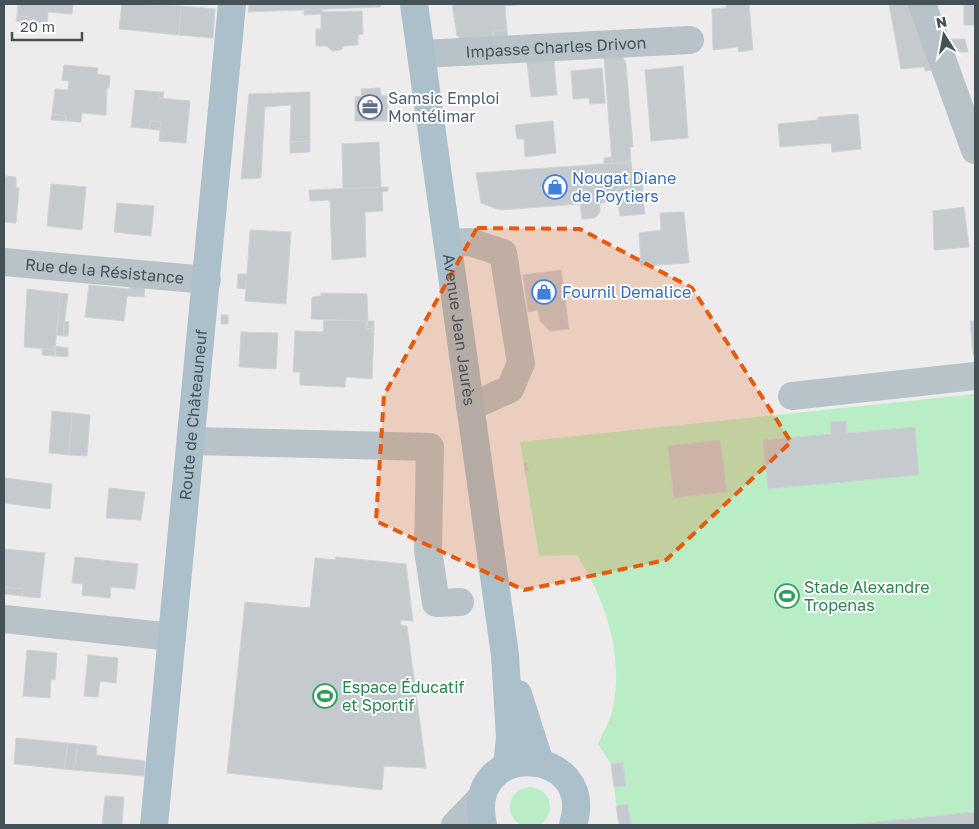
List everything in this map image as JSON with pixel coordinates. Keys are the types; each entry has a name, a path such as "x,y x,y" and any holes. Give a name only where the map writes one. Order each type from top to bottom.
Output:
{"main road":[{"name":"Route de Châteauneuf","path":"154,825 232,4"},
{"name":"Avenue Jean Jaurès","path":"414,4 505,655 510,738 507,766"},
{"name":"Avenue Jean Jaurès","path":"505,655 540,763"},
{"path":"483,825 480,813 481,798 486,785 495,774 507,766 521,762 540,763 550,766 562,774 571,786 575,800 576,815 572,825"}],"street":[{"path":"922,4 975,150"},
{"name":"Impasse Charles Drivon","path":"422,54 690,40"},
{"path":"448,243 470,242 503,253 521,363 510,390 470,407"},
{"name":"Rue de la Résistance","path":"4,262 207,280"},
{"path":"792,396 975,376"},
{"path":"192,440 430,447 428,550 436,603 460,602"},
{"path":"4,619 172,637"},
{"path":"455,825 481,798"}],"highlighted area":[{"path":"477,228 580,229 692,288 791,442 666,560 524,590 376,521 384,395"}],"green space":[{"name":"Stade Alexandre Tropenas","path":"975,394 975,825 619,825 611,764 598,744 611,716 615,692 616,671 610,630 597,591 577,555 539,556 520,442"},
{"path":"530,787 544,793 550,807 544,821 530,827 516,821 510,807 516,793"}],"building":[{"path":"18,4 73,4 72,14 48,12 47,23 29,22 30,17 17,16"},
{"path":"122,4 181,6 179,35 119,29"},
{"path":"249,4 380,4 381,7 248,12"},
{"path":"452,4 527,4 505,6 507,30 493,31 494,40 467,42 457,36"},
{"path":"726,4 749,4 753,50 739,52 738,47 713,50 712,9 726,8"},
{"path":"889,4 909,4 931,66 901,69"},
{"path":"964,4 975,4 975,25 964,25"},
{"path":"181,6 215,9 213,38 179,35"},
{"path":"322,9 322,12 362,11 363,34 358,35 358,45 344,46 341,50 332,51 327,46 316,46 316,29 321,29 321,14 304,15 304,10"},
{"path":"17,16 30,17 29,22 16,21"},
{"path":"507,30 508,39 494,40 493,31"},
{"path":"951,39 965,39 968,52 955,52"},
{"path":"622,55 626,64 633,147 630,147 631,162 612,164 604,56"},
{"path":"554,60 557,95 531,97 527,62"},
{"path":"64,65 98,68 97,74 110,76 109,88 107,88 106,115 82,113 81,122 66,121 66,116 52,114 55,89 68,90 69,81 62,80"},
{"path":"683,66 688,138 651,141 645,70"},
{"path":"924,66 931,66 932,70 925,71"},
{"path":"602,68 605,103 590,104 589,98 573,99 571,71"},
{"path":"380,88 381,96 388,95 388,121 355,121 355,97 362,96 361,89"},
{"path":"135,90 159,92 158,98 190,101 186,143 159,141 161,122 150,121 149,129 131,127"},
{"path":"159,92 164,92 163,98 158,98"},
{"path":"310,92 310,141 290,142 291,105 265,107 261,178 241,179 249,94"},
{"path":"52,114 66,116 66,121 51,120"},
{"path":"858,114 861,149 832,152 831,143 780,147 778,124 818,120 818,117"},
{"path":"150,121 161,122 160,130 149,129"},
{"path":"553,121 556,153 525,157 524,139 517,139 515,125"},
{"path":"310,141 310,152 290,153 290,142"},
{"path":"379,142 381,187 343,189 342,144"},
{"path":"612,157 612,164 604,164 604,158"},
{"path":"631,162 632,170 642,170 643,199 600,203 600,212 595,218 582,219 580,204 500,210 481,203 476,173"},
{"path":"4,176 16,177 16,188 19,188 16,223 4,222"},
{"path":"51,184 86,187 82,230 47,226"},
{"path":"388,187 388,191 382,192 383,211 365,212 366,257 332,260 330,200 310,201 309,190"},
{"path":"643,199 645,214 620,216 618,201"},
{"path":"117,203 154,206 151,236 114,232"},
{"path":"964,207 969,247 934,250 933,211"},
{"path":"684,212 689,263 641,266 639,233 661,230 660,213"},
{"path":"250,230 291,232 286,304 245,301"},
{"path":"561,270 569,329 550,331 540,321 538,310 528,312 523,275"},
{"path":"238,274 247,274 246,289 237,288"},
{"path":"130,284 145,285 144,297 127,296 124,321 85,317 89,285 129,289"},
{"path":"27,289 60,293 55,350 24,347"},
{"path":"60,293 68,294 63,336 57,335"},
{"path":"321,293 367,294 368,321 311,319 312,297 321,296"},
{"path":"221,315 228,315 228,324 221,324"},
{"path":"324,320 367,321 366,328 374,329 372,379 346,377 345,387 300,385 300,372 293,372 295,331 323,332"},
{"path":"64,321 69,322 68,336 63,336"},
{"path":"368,321 374,321 374,329 366,328"},
{"path":"970,321 975,321 975,355 973,355"},
{"path":"241,332 278,333 276,369 239,367"},
{"path":"56,346 68,348 68,357 55,356"},
{"path":"42,349 55,350 55,356 42,355"},
{"path":"52,411 72,413 69,455 49,453"},
{"path":"72,413 90,415 87,456 69,455"},
{"path":"846,421 847,433 915,427 919,475 768,489 763,440 831,434 830,422"},
{"path":"720,440 727,492 674,498 668,446"},
{"path":"524,463 527,463 529,471 525,472"},
{"path":"5,478 52,484 50,509 4,503"},
{"path":"109,488 145,492 141,520 106,518"},
{"path":"4,549 45,553 40,598 22,596 23,589 4,587"},
{"path":"75,557 138,564 135,589 111,587 110,598 82,595 83,584 72,583"},
{"name":"Espace Éducatif et Sportif","path":"336,557 406,564 413,621 401,620 400,625 407,626 426,768 384,766 382,790 227,773 245,602 310,608 315,558 335,560"},
{"path":"4,587 23,589 22,596 4,594"},
{"path":"27,650 57,653 55,680 51,679 50,698 23,696"},
{"path":"88,655 118,658 116,683 100,681 98,697 84,696"},
{"path":"16,738 68,743 64,769 14,764"},
{"path":"68,743 78,744 74,770 64,769"},
{"path":"78,744 97,746 96,755 145,761 144,776 74,770"},
{"path":"623,762 626,786 614,787 611,764"},
{"path":"105,796 124,797 122,825 102,825"},
{"path":"628,804 631,825 619,825 616,806"},
{"path":"975,812 975,825 848,825"}],"place":[{"name":"Samsic Emploi Montélimar","path":"370,107"},
{"name":"Nougat Diane de Poytiers","path":"555,187"},
{"name":"Fournil Demalice","path":"544,292"},
{"name":"Stade Alexandre Tropenas","path":"787,596"},
{"name":"Espace Éducatif et Sportif","path":"325,696"}]}
